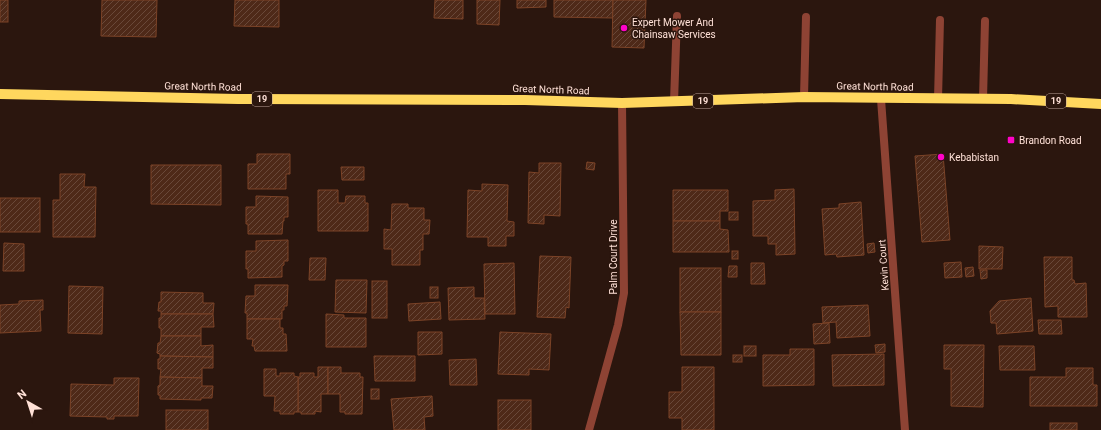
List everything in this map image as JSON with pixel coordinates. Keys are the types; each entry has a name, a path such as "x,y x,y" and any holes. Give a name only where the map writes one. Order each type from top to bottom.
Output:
{"main road":[{"name":"Great North Road","path":"0,94 238,99 525,100 622,103 804,97 984,100 1011,99 1101,104"}],"street":[{"path":"674,102 677,16"},
{"path":"804,97 806,17"},
{"path":"938,99 940,20"},
{"path":"984,100 985,21"},
{"name":"Kevin Court","path":"881,99 905,430"},
{"name":"Palm Court Drive","path":"589,430 618,325 624,293 622,103"}],"building":[{"path":"0,0 8,0 8,22 0,22"},
{"path":"102,0 157,0 156,37 101,36"},
{"path":"235,0 279,0 279,27 234,26"},
{"path":"435,0 463,0 463,19 434,18"},
{"path":"477,0 500,0 499,25 477,24"},
{"path":"517,0 546,0 546,7 517,8"},
{"path":"554,0 613,0 613,18 554,17"},
{"path":"613,0 646,0 644,48 612,47"},
{"path":"257,154 290,154 290,174 286,174 286,189 248,189 248,164 257,164"},
{"path":"943,154 950,240 922,242 915,156"},
{"path":"587,162 595,163 594,170 586,169"},
{"path":"539,163 561,163 560,216 544,215 544,224 528,223 529,172 539,173"},
{"path":"151,165 221,165 221,205 151,204"},
{"path":"341,167 364,167 364,180 342,180"},
{"path":"60,174 85,174 84,187 96,187 95,237 53,237 53,200 60,200"},
{"path":"482,184 508,185 507,221 514,222 514,236 506,236 506,246 488,246 488,237 467,237 468,190 482,191"},
{"path":"794,189 795,254 776,255 776,244 768,244 768,236 753,236 753,201 775,200 775,190"},
{"path":"318,190 338,190 338,203 345,203 346,196 365,196 365,203 368,203 368,231 318,231"},
{"path":"673,190 728,190 728,211 720,211 720,221 673,221"},
{"path":"256,196 288,197 288,217 284,217 282,234 248,234 248,224 246,224 246,207 256,207"},
{"path":"0,198 40,198 40,232 0,232"},
{"path":"861,202 864,255 837,257 836,254 825,255 822,209 839,208 839,204"},
{"path":"392,204 408,204 408,208 424,208 424,220 430,220 429,234 423,234 423,250 420,250 420,265 392,265 392,249 384,249 384,229 391,230"},
{"path":"729,212 738,212 738,220 729,220"},
{"path":"673,221 720,221 720,229 728,230 729,252 673,252"},
{"path":"288,240 288,261 284,261 284,265 282,266 282,277 248,278 248,269 246,269 246,251 256,251 256,241"},
{"path":"4,243 24,244 24,271 3,271"},
{"path":"874,243 875,252 868,253 867,244"},
{"path":"979,246 1003,247 1002,269 979,269"},
{"path":"732,251 738,251 738,259 732,259"},
{"path":"540,256 571,257 569,308 566,307 565,318 537,317"},
{"path":"1044,257 1072,257 1072,280 1074,280 1075,284 1086,283 1087,317 1058,317 1058,306 1045,307"},
{"path":"310,258 326,258 325,280 309,280"},
{"path":"961,262 962,277 945,278 944,263"},
{"path":"514,263 515,314 485,314 484,264"},
{"path":"751,263 764,263 765,284 751,284"},
{"path":"729,266 737,266 737,277 728,277"},
{"path":"973,267 974,276 966,277 965,268"},
{"path":"680,268 721,268 721,312 680,312"},
{"path":"980,270 987,270 987,278 981,279"},
{"path":"336,280 367,280 366,313 335,312"},
{"path":"372,281 387,281 387,318 372,318"},
{"path":"255,285 288,285 287,306 284,306 284,310 282,310 282,319 247,319 247,313 245,313 246,296 255,296"},
{"path":"69,286 103,287 102,334 68,333"},
{"path":"430,287 438,287 438,298 430,298"},
{"path":"474,287 474,298 484,298 485,319 449,320 448,288"},
{"path":"161,292 203,293 203,303 214,303 213,314 161,314 161,311 158,311 159,302 161,302"},
{"path":"1031,298 1033,331 997,334 996,323 991,323 990,311 999,301"},
{"path":"43,300 43,310 40,310 41,331 0,333 0,305 19,304 19,301"},
{"path":"440,302 441,319 409,321 408,304"},
{"path":"868,305 870,336 837,338 836,322 823,323 822,307"},
{"path":"680,312 721,312 721,355 681,355"},
{"path":"161,314 213,314 214,327 201,327 201,336 161,336 159,318 161,318"},
{"path":"326,314 344,315 344,318 366,318 366,347 326,347"},
{"path":"247,319 280,319 280,328 283,328 283,334 286,334 287,351 255,351 254,346 252,346 253,339 247,339"},
{"path":"1038,320 1061,320 1062,334 1039,334"},
{"path":"829,323 830,343 814,344 813,324"},
{"path":"418,332 442,332 442,354 418,355"},
{"path":"500,332 551,334 549,370 529,369 529,375 498,374"},
{"path":"161,336 201,336 201,346 213,345 213,357 160,356 160,354 157,353 158,343 160,343"},
{"path":"885,344 885,352 876,353 875,345"},
{"path":"944,345 984,345 983,407 951,406 951,369 944,369"},
{"path":"744,346 756,346 756,356 744,356"},
{"path":"999,346 1034,346 1035,370 1000,370"},
{"path":"790,349 814,349 814,385 763,386 763,355 790,355"},
{"path":"884,354 884,385 833,386 832,355"},
{"path":"733,355 742,355 742,362 733,362"},
{"path":"160,356 213,357 213,368 202,368 202,378 160,377 161,369 158,369 158,359 160,359"},
{"path":"374,356 415,356 415,381 375,381"},
{"path":"476,359 477,385 450,385 449,360"},
{"path":"318,367 328,367 328,394 321,394 321,412 315,411 315,414 301,414 301,412 298,412 298,377 300,377 300,373 314,373 314,377 318,377"},
{"path":"328,367 341,367 341,373 360,373 360,377 363,377 362,414 345,414 345,412 340,412 340,394 328,394"},
{"path":"682,367 714,367 714,430 682,430 682,418 669,418 669,392 682,392"},
{"path":"1066,368 1093,368 1093,385 1097,385 1097,406 1030,406 1030,377 1066,377"},
{"path":"264,369 276,369 276,376 280,376 280,373 294,373 294,376 298,377 298,412 294,412 294,414 280,414 280,411 274,411 275,396 264,396"},
{"path":"160,377 202,378 202,386 213,386 212,398 201,398 201,400 160,399 160,395 158,395 158,386 160,385"},
{"path":"114,378 139,378 138,416 114,416 114,419 107,419 107,417 70,416 71,384 114,385"},
{"path":"371,389 379,389 379,399 371,399"},
{"path":"432,396 433,416 424,417 425,430 394,430 391,399"},
{"path":"498,400 531,400 531,430 498,430"},
{"path":"166,410 208,410 208,430 166,430"},
{"path":"1050,423 1077,423 1077,430 1050,430"}],"place":[{"name":"Expert Mower And Chainsaw Services","path":"624,28"},
{"name":"Brandon Road","path":"1011,140"},
{"name":"Kebabistan","path":"941,157"}]}
